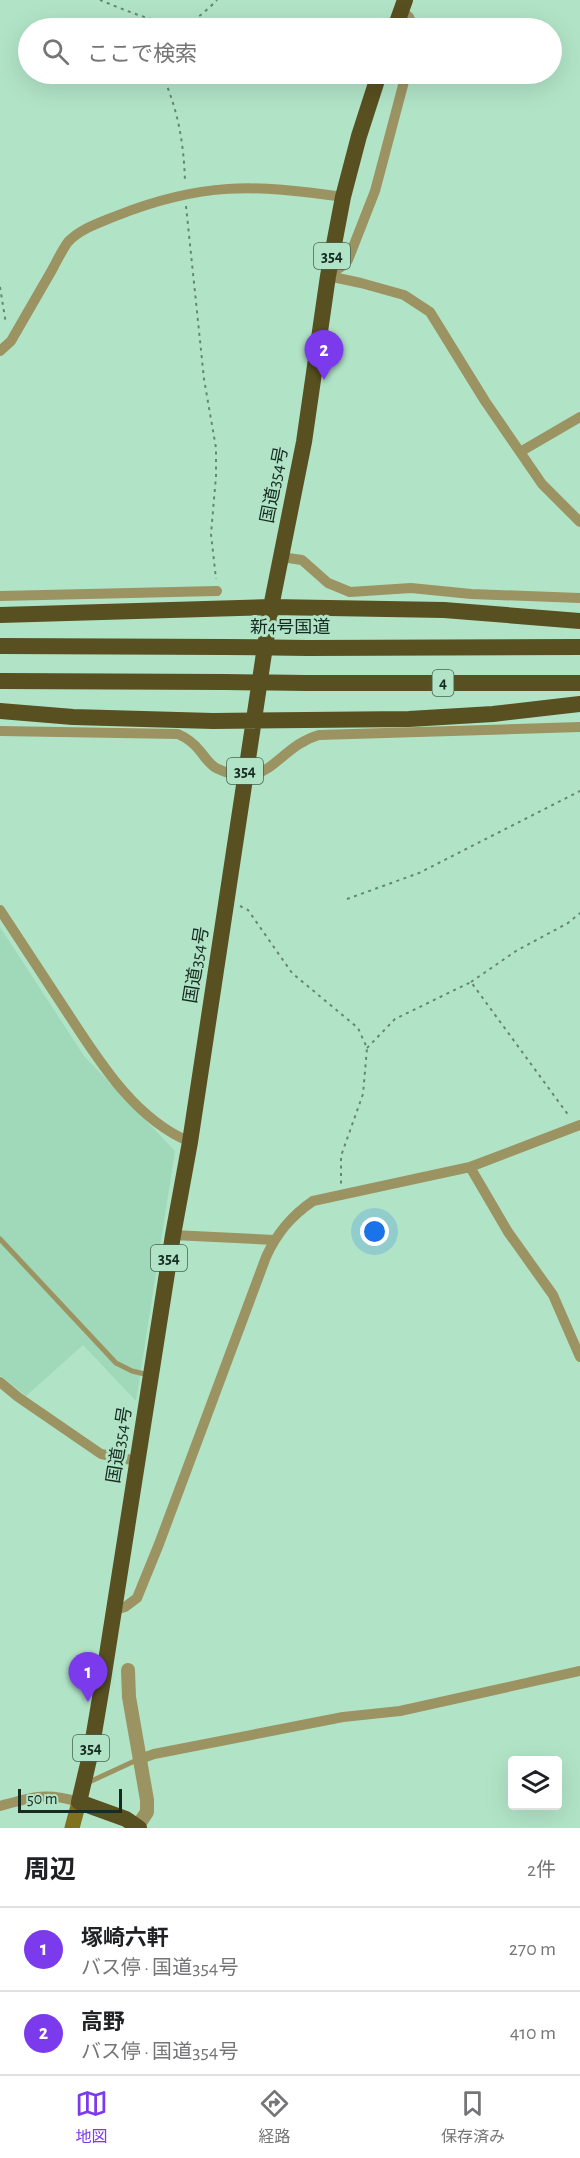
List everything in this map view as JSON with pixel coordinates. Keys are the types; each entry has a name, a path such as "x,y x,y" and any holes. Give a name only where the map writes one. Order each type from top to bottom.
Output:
{"highway":[{"name":"国道354号","path":"79,1802 115,1610 173,1235 190,1142 270,607 304,442 328,276 343,197 376,84"},
{"path":"0,615 270,607 444,610 580,621"},
{"name":"新4号国道","path":"0,646 580,648"},
{"name":"4","path":"0,681 580,683"},
{"path":"0,711 213,722 409,719 493,714 580,704"},
{"path":"79,1802 111,1812 138,1827"}],"main road":[{"path":"72,1828 79,1802"}],"street":[{"path":"328,276 348,260 375,191 403,84"},
{"path":"0,351 11,341 67,243 90,227 144,205 185,194 221,188 254,187 343,197"},
{"path":"328,276 361,282 404,295 430,312 485,401 542,484 580,522"},
{"path":"520,452 580,417"},
{"path":"281,557 302,560 328,583 350,592 411,588 471,594 580,598"},
{"path":"0,596 217,591"},
{"path":"0,731 178,734 194,744 211,765 244,776 262,772 300,742 319,735 580,726"},
{"path":"0,910 93,1052 117,1084 145,1112 174,1136 190,1142"},
{"path":"115,1610 125,1607 137,1598 274,1240 296,1213 313,1201 470,1167 578,1126"},
{"path":"470,1167 508,1232 553,1296 580,1357"},
{"path":"173,1235 274,1240"},
{"path":"0,1382 101,1454 137,1461"},
{"path":"128,1670 129,1696 147,1800 147,1812 138,1827"},
{"path":"140,1759 154,1754 343,1717 400,1710 580,1671"},
{"path":"0,1805 40,1795 52,1795 79,1802"}],"lane":[{"path":"0,1239 116,1363 132,1371 151,1375"},
{"path":"84,1785 140,1759"}],"path":[{"path":"99,0 146,18"},
{"path":"196,18 217,0"},
{"path":"166,84 179,118 204,379 216,448 211,534 217,591"},
{"path":"0,287 3,313 11,341"},
{"path":"347,899 419,873 580,791"},
{"path":"227,898 248,910 292,972 358,1028 367,1048 363,1094 341,1156 341,1185 337,1196"},
{"path":"367,1048 395,1019 471,982 516,951 568,923 580,913"},
{"path":"471,982 578,1126"}],"shaded area":[{"path":"0,927 84,1056 175,1151 136,1401 83,1345 26,1396 0,1375"}],"place":[{"name":"高野","path":"324,380"},
{"name":"塚崎六軒","path":"88,1702"}]}
